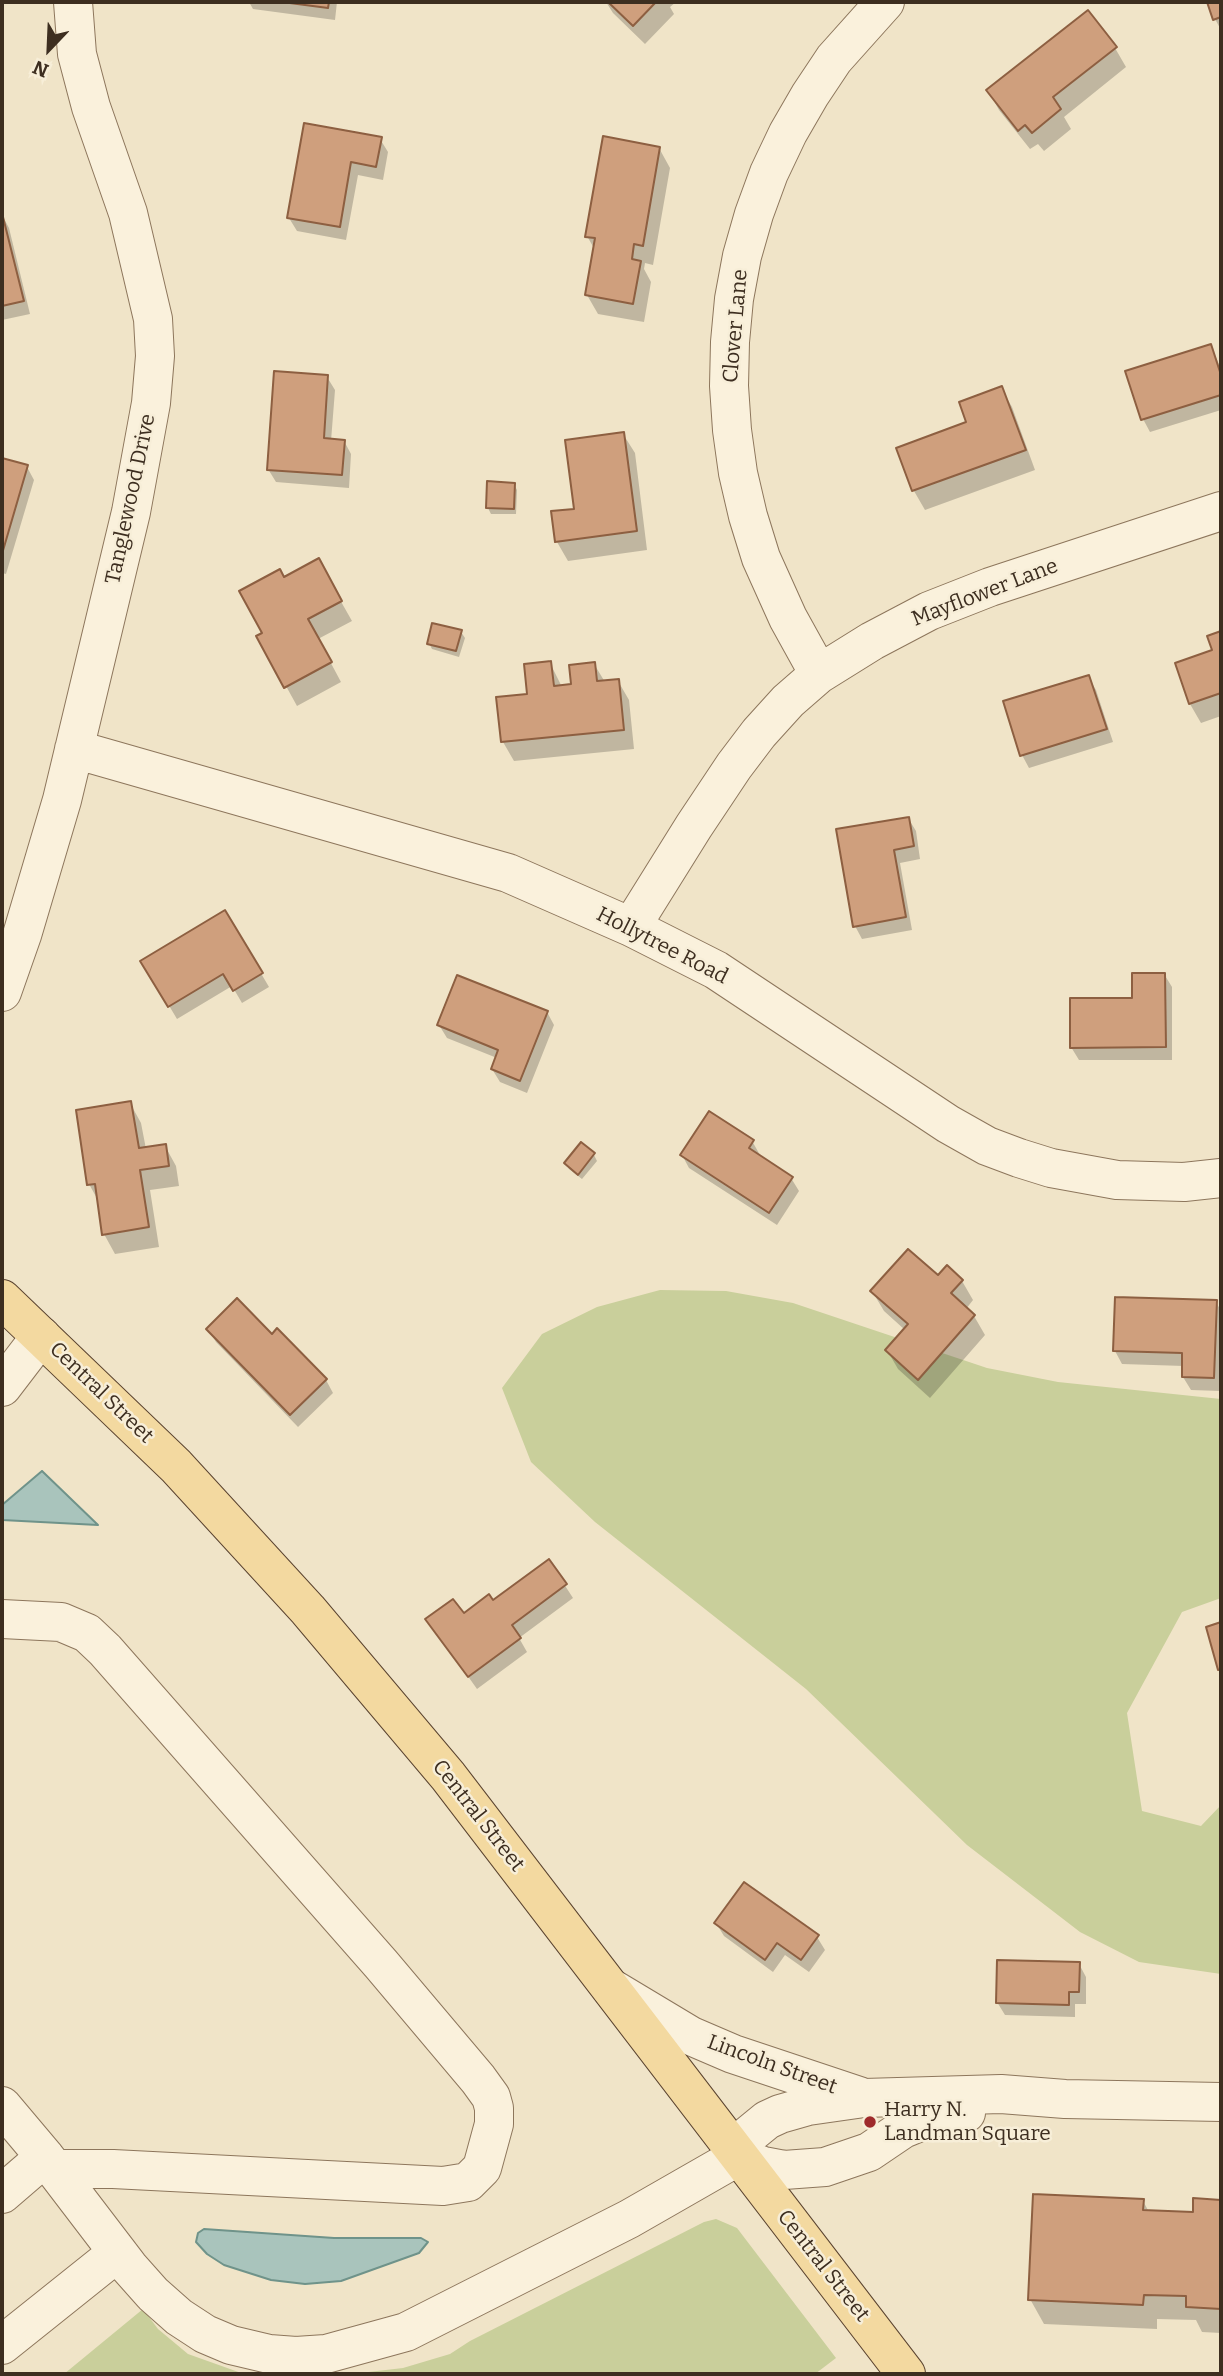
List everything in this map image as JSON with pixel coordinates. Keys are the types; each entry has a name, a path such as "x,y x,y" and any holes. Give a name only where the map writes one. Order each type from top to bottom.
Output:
{"main road":[{"name":"Central Street","path":"2,1299 176,1466 308,1610 448,1776 906,2374"}],"street":[{"name":"Tanglewood Drive","path":"2,992 62,800 131,512 151,403 155,356 153,319 128,213 91,107 77,54 73,2"},
{"name":"Clover Lane","path":"819,674 761,558 748,516 732,430 729,386 731,332 742,256 754,214 788,133 834,60 885,2"},
{"name":"Mayflower Lane","path":"631,927 734,766 788,701 819,674 872,641 929,611 990,587 1221,511"},
{"name":"Hollytree Road","path":"74,749 508,873 631,927 716,970 948,1124 987,1146 1051,1168 1117,1180 1184,1182 1221,1178"},
{"path":"2,1387 41,1336"},
{"path":"2,1619 61,1622 87,1633 105,1650 381,1964 478,2079 491,2097 494,2108 494,2124 482,2168 467,2182 443,2186 113,2169 50,2163 2,2194"},
{"name":"Lincoln Street","path":"609,1986 691,2036 733,2054 864,2098"},
{"name":"Lincoln Street","path":"1065,2099 937,2117 903,2129 869,2152 825,2167 784,2169 763,2166 738,2156 745,2138 767,2120 780,2114 808,2106 864,2098 1001,2094 1065,2099 1221,2102"},
{"path":"2,2106 50,2163 117,2253 153,2294 205,2334 231,2345 269,2354 296,2356 326,2354 406,2332 629,2219 738,2156"},
{"path":"2,2345 117,2253"}],"green space":[{"path":"660,1290 726,1291 793,1303 987,1368 1058,1382 1221,1399 1221,1598 1182,1612 1127,1713 1142,1811 1201,1826 1221,1805 1221,1974 1139,1962 1080,1932 967,1845 806,1689 595,1522 531,1462 502,1388 542,1334 597,1307"},
{"path":"716,2219 737,2228 836,2358 815,2374 351,2374 403,2368 450,2354 470,2341 704,2222"},
{"path":"143,2309 158,2329 188,2354 244,2374 64,2374"}],"water":[{"path":"42,1471 98,1525 2,1520 2,1505"},
{"path":"204,2229 334,2238 421,2238 428,2242 419,2253 341,2281 305,2284 271,2280 224,2265 207,2254 196,2242 198,2233"}],"building":[{"path":"282,2 329,2 328,8"},
{"path":"608,2 656,2 633,26"},
{"path":"1207,2 1221,2 1221,17 1213,20"},
{"path":"1088,10 1117,47 1053,97 1061,109 1032,133 1025,125 1018,131 986,90"},
{"path":"304,123 382,137 376,167 351,162 340,227 287,218"},
{"path":"603,136 660,147 643,246 634,244 632,259 641,261 633,304 585,295 595,238 585,237"},
{"path":"2,213 24,301 2,306"},
{"path":"1211,344 1221,375 1221,395 1141,420 1125,371"},
{"path":"274,371 328,375 324,438 345,440 342,475 267,470"},
{"path":"1002,386 1026,450 912,491 896,448 966,422 959,402"},
{"path":"624,432 637,531 555,542 551,511 574,509 565,440"},
{"path":"2,458 28,465 2,554"},
{"path":"487,481 515,483 514,509 486,508"},
{"path":"319,558 342,601 308,619 332,662 284,688 256,636 262,633 239,591 280,569 284,577"},
{"path":"432,623 462,630 456,651 427,644"},
{"path":"1221,631 1221,693 1189,704 1175,663 1212,650 1207,636"},
{"path":"551,661 554,686 571,684 569,665 595,662 597,681 619,679 624,730 501,742 496,697 527,694 524,664"},
{"path":"1089,675 1107,729 1020,756 1003,701"},
{"path":"909,817 914,846 894,850 906,917 853,927 836,829"},
{"path":"225,910 263,973 233,991 223,974 168,1007 140,961"},
{"path":"1132,973 1165,973 1166,1047 1070,1048 1070,998 1132,998"},
{"path":"457,975 548,1011 520,1081 491,1069 498,1050 437,1025"},
{"path":"131,1101 139,1148 166,1144 169,1166 140,1170 149,1227 102,1235 95,1184 87,1185 76,1110"},
{"path":"709,1111 754,1140 749,1148 793,1177 769,1213 680,1155"},
{"path":"581,1142 595,1153 578,1175 564,1163"},
{"path":"908,1249 938,1275 947,1265 963,1280 951,1293 975,1315 918,1380 885,1350 908,1324 870,1291"},
{"path":"1115,1297 1217,1300 1214,1378 1182,1377 1182,1353 1113,1351"},
{"path":"237,1298 272,1334 277,1328 327,1379 290,1415 206,1329"},
{"path":"549,1559 567,1584 512,1625 521,1638 468,1677 425,1619 453,1599 464,1613 489,1594 493,1600"},
{"path":"1221,1622 1221,1669 1218,1670 1206,1627"},
{"path":"744,1882 819,1935 801,1960 777,1943 765,1960 714,1923"},
{"path":"997,1960 1080,1962 1079,1992 1069,1992 1069,2005 996,2003"},
{"path":"1033,2194 1144,2199 1143,2210 1193,2212 1193,2198 1221,2200 1221,2309 1186,2307 1186,2296 1144,2295 1143,2305 1028,2300"}],"place":[{"name":"Harry N. Landman Square","path":"870,2122"}]}
